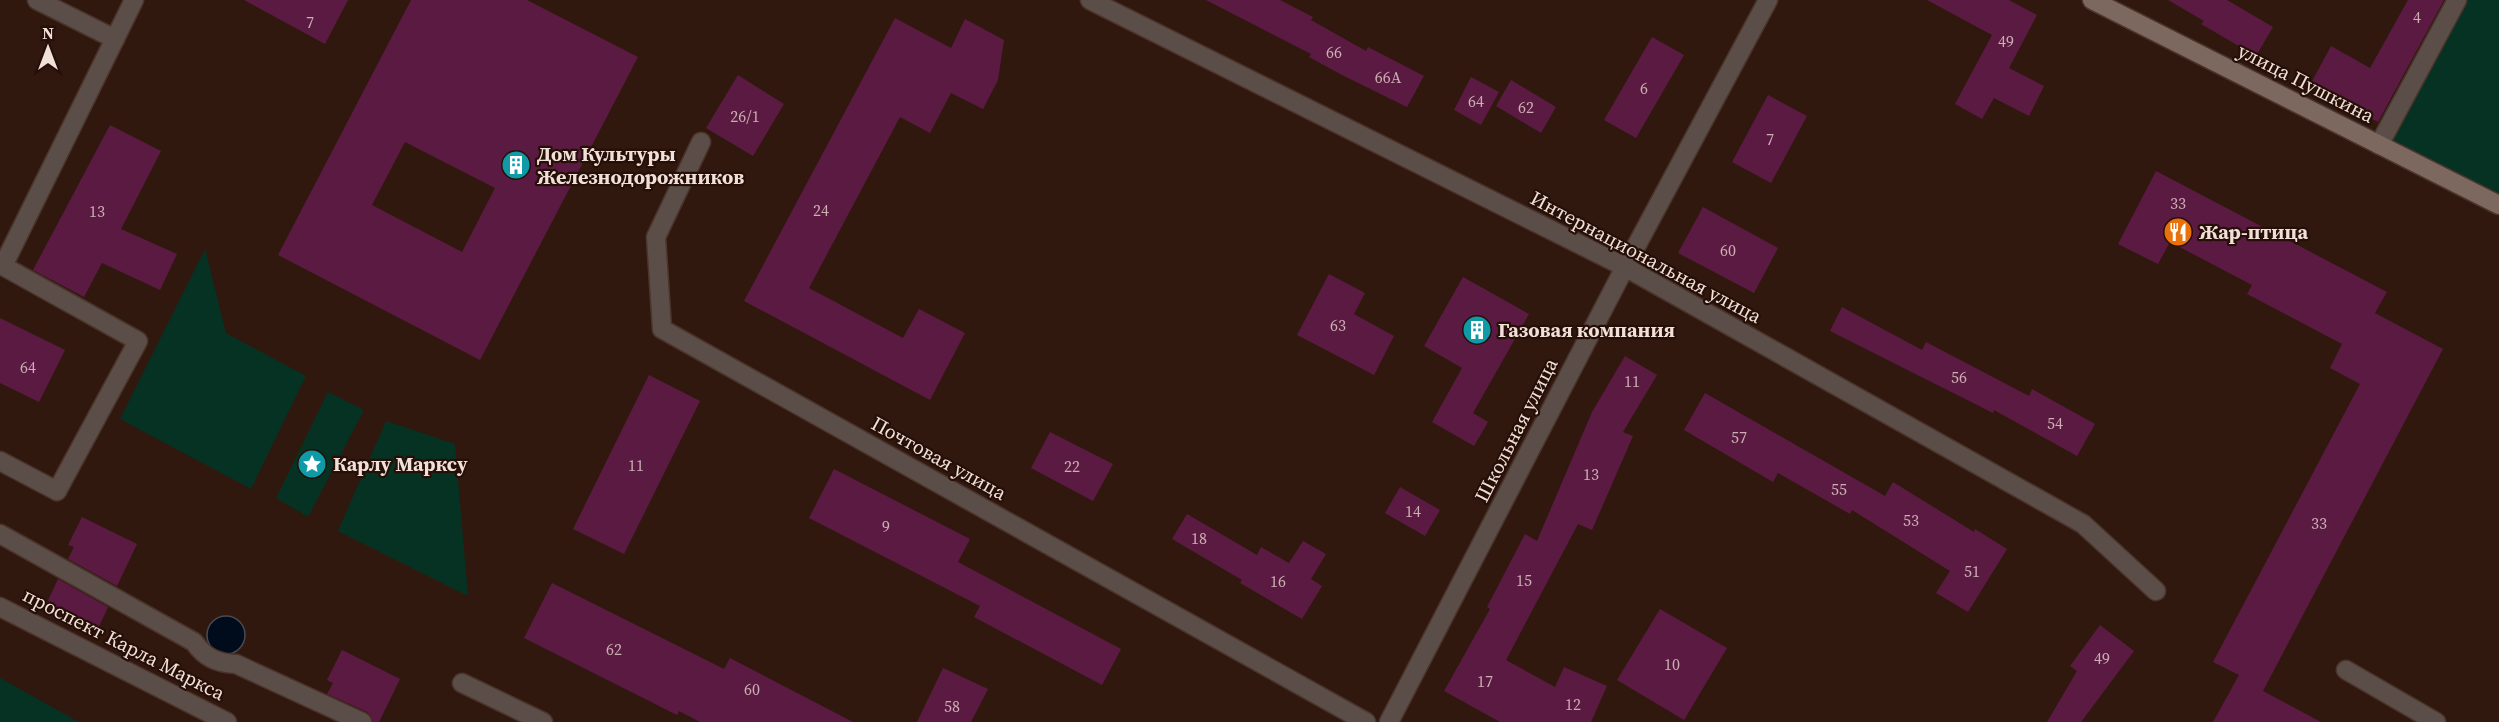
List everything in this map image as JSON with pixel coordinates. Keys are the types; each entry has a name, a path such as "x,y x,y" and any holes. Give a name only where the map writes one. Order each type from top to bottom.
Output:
{"main road":[{"name":"улица Пушкина","path":"2092,0 2499,205"}],"street":[{"path":"37,0 115,39"},
{"path":"0,461 57,492 138,341 3,266 134,0"},
{"name":"Интернациональная улица","path":"1090,0 1625,267 2083,524 2156,591"},
{"name":"Школьная улица","path":"1389,722 1625,267 1768,0"},
{"path":"2379,145 2457,0"},
{"name":"Почтовая улица","path":"701,142 656,237 662,329 1366,722"},
{"name":"проспект Карла Маркса","path":"0,534 194,642 202,654 214,661 236,664 362,722"},
{"name":"проспект Карла Маркса","path":"0,607 227,722"},
{"path":"2346,670 2436,722"},
{"path":"462,683 543,722"}],"green space":[{"path":"2463,0 2499,0 2499,197 2385,141"},
{"path":"205,249 226,333 306,376 251,489 120,419"},
{"path":"328,392 364,410 308,517 276,498"},
{"path":"386,421 455,444 468,596 338,531"},
{"path":"0,678 79,722 0,722"}],"water":[{"path":"226,616 239,622 245,635 239,648 226,654 213,648 207,635 213,622"}],"building":[{"path":"244,0 348,0 325,44"},
{"name":"Дом Культуры Железнодорожников","path":"411,0 527,0 638,57 480,360 278,255","holes":["405,142 495,188 462,252 372,205"]},
{"path":"1206,0 1280,0 1313,17 1311,20 1366,51 1368,47 1424,76 1407,107 1342,75 1309,57 1311,54"},
{"path":"1927,0 2009,0 2037,15 2009,68 2044,86 2029,116 1994,98 1982,119 1955,104 1992,35"},
{"path":"2168,0 2227,0 2273,27 2256,56 2201,24 2204,21"},
{"path":"2408,0 2444,0 2378,122 2310,85 2331,46 2370,68"},
{"path":"895,18 951,48 965,19 1004,40 998,80 983,109 951,93 930,133 900,117 809,288 903,338 919,309 965,333 930,400 744,301"},
{"path":"1652,37 1684,55 1636,138 1604,120"},
{"path":"738,75 784,104 753,156 706,128"},
{"path":"1471,77 1499,92 1481,125 1454,110"},
{"path":"1511,80 1556,107 1541,133 1496,106"},
{"path":"1768,95 1807,116 1771,183 1732,162"},
{"path":"110,125 161,151 121,229 177,254 160,290 102,263 84,297 33,270"},
{"path":"2156,171 2387,292 2375,313 2443,349 2263,691 2321,722 2213,722 2239,675 2213,662 2360,384 2330,368 2342,344 2247,294 2252,285 2170,242 2158,264 2118,244"},
{"path":"1703,207 1778,248 1754,293 1678,253"},
{"path":"1329,274 1365,293 1354,314 1394,336 1374,375 1297,335"},
{"name":"Газовая компания","path":"1463,277 1529,314 1473,413 1488,422 1474,446 1432,422 1462,368 1424,346"},
{"path":"1842,307 1922,350 1926,342 2029,396 2032,389 2095,424 2077,456 1994,410 1993,413 1830,331"},
{"path":"0,318 65,350 39,402 0,383"},
{"path":"1625,356 1657,375 1623,432 1633,436 1592,530 1578,524 1506,660 1555,687 1564,667 1607,686 1591,722 1500,722 1444,691 1490,609 1487,607 1525,534 1537,541 1592,412"},
{"path":"649,375 700,401 624,554 573,529"},
{"path":"1705,393 1885,496 1893,482 1974,532 1975,529 2007,549 1968,612 1936,593 1950,571 1852,510 1850,514 1778,473 1773,482 1684,430"},
{"path":"1050,432 1113,464 1093,501 1031,468"},
{"path":"834,469 970,539 958,562 1121,649 1102,685 974,617 980,606 809,518"},
{"path":"1400,487 1440,510 1425,536 1385,513"},
{"path":"1187,514 1257,555 1261,547 1289,563 1303,541 1326,554 1311,579 1322,586 1302,619 1240,583 1242,580 1172,539"},
{"path":"82,517 137,544 117,586 68,559 74,547 68,545"},
{"path":"58,579 108,607 97,631 45,607"},
{"path":"552,583 724,669 730,658 853,722 700,722 679,711 677,715 524,638"},
{"path":"1660,609 1727,648 1684,720 1617,680"},
{"path":"2100,625 2134,651 2081,722 2047,722 2077,671 2070,666"},
{"path":"342,650 400,679 379,722 373,722 367,712 327,694 333,683 327,680"},
{"path":"943,668 988,689 971,722 917,722"}],"place":[{"name":"Дом Культуры Железнодорожников","path":"516,165"},
{"name":"Жар-птица","path":"2178,232"},
{"name":"Газовая компания","path":"1477,330"},
{"name":"Карлу Марксу","path":"312,464"}]}
